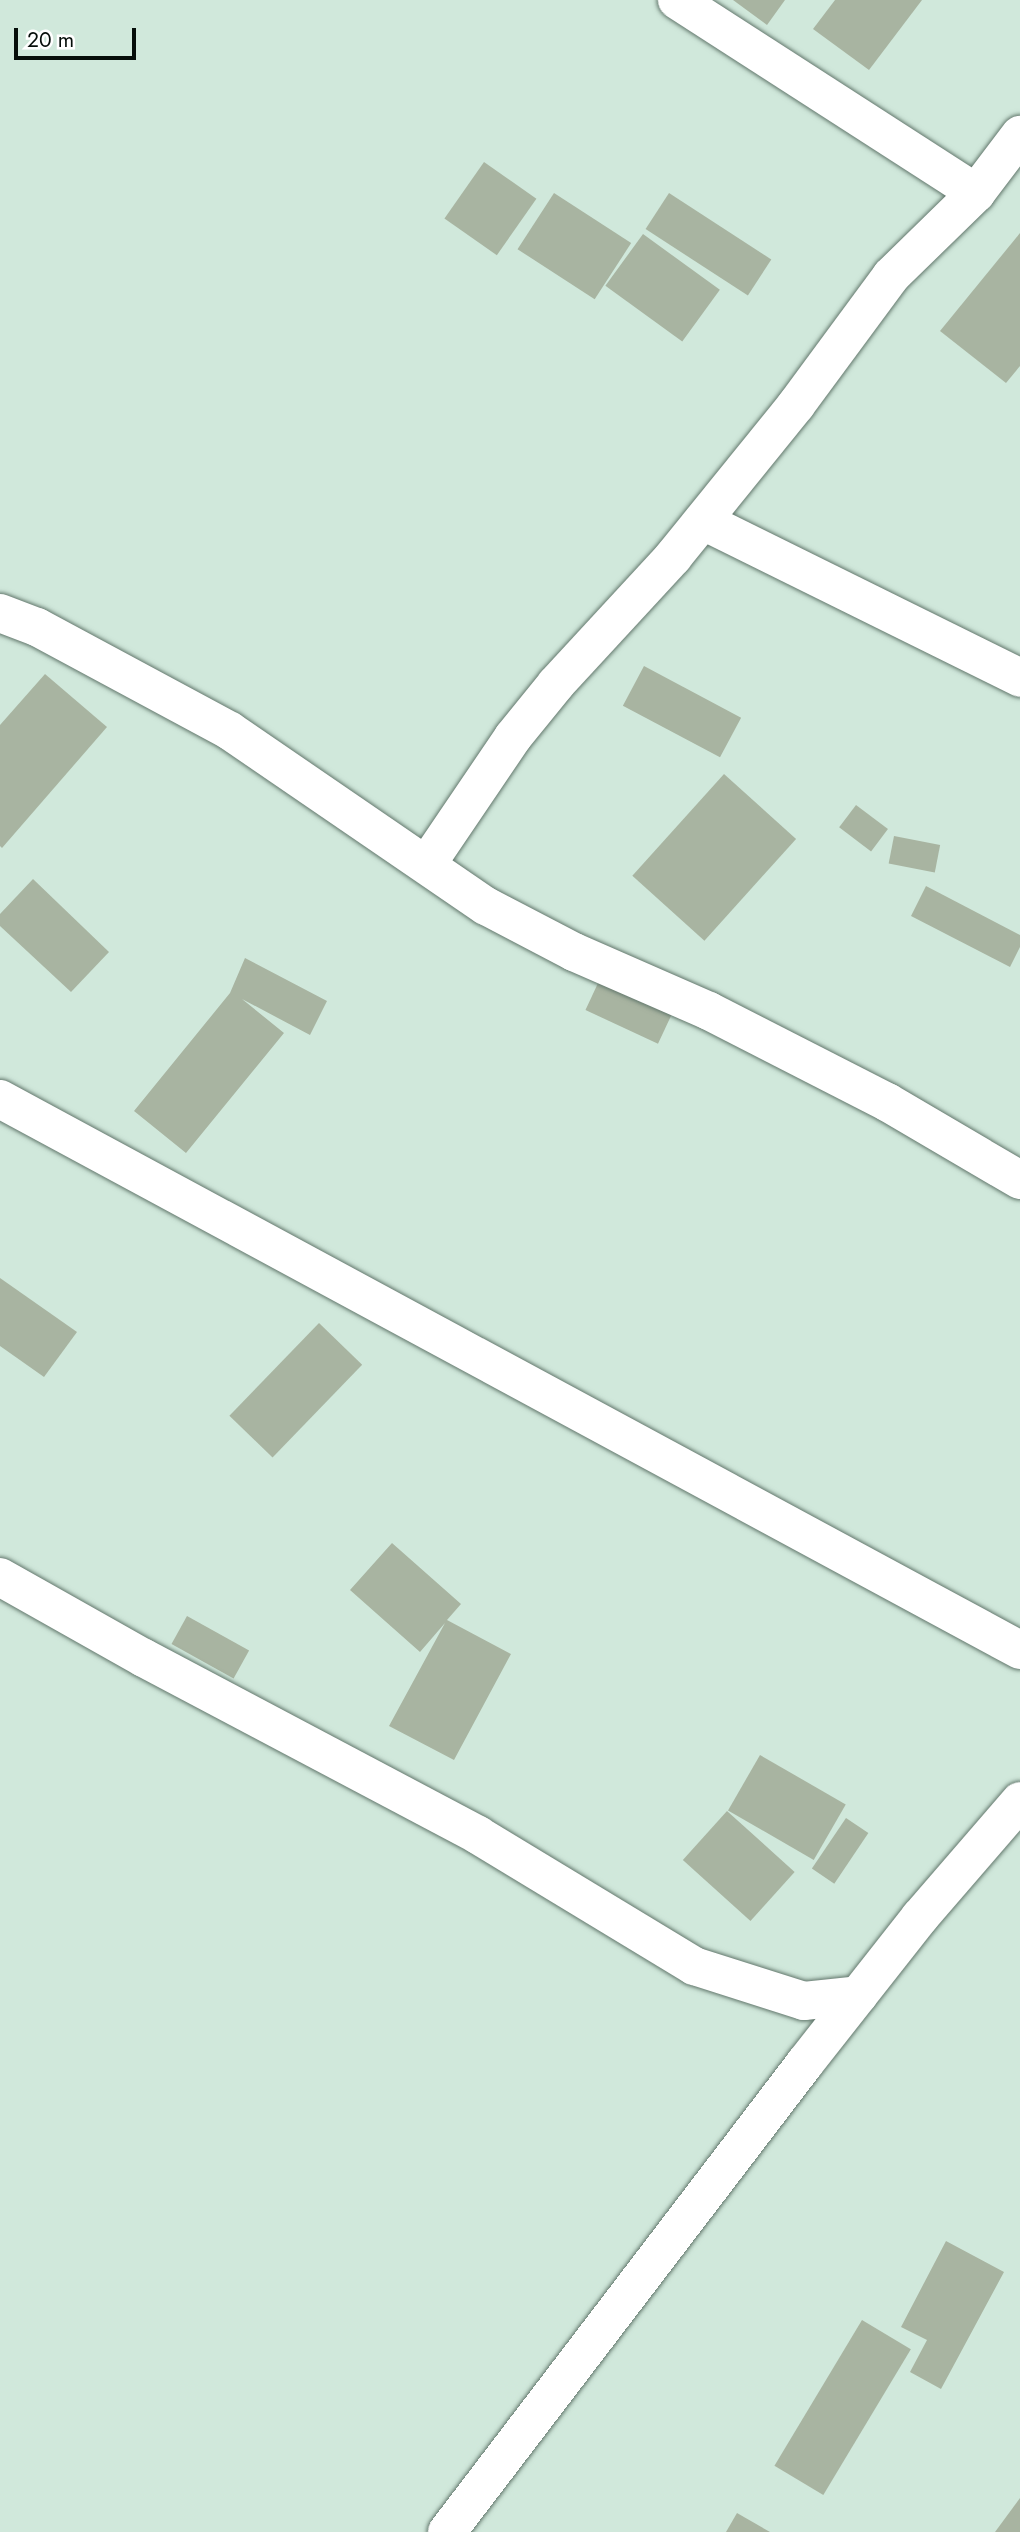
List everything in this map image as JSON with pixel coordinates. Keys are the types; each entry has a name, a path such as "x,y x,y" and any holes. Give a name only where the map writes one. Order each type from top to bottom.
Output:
{"street":[{"path":"677,0 997,181"},
{"path":"427,864 513,737 547,695 703,521 796,405 891,276 997,181 1020,135"},
{"path":"703,521 1020,678"},
{"path":"0,613 37,627 230,731 486,906 574,952 733,1023 887,1102 1020,1180"},
{"path":"0,1099 1020,1650"},
{"path":"0,1577 144,1658 478,1835 694,1966 804,2001 859,1995"},
{"path":"447,2532 859,1995 1020,1801"}],"building":[{"path":"733,0 785,0 767,25"},
{"path":"835,0 922,0 869,70 813,29"},
{"path":"484,162 536,199 497,255 444,219"},
{"path":"554,193 631,243 595,299 518,249"},
{"path":"669,193 771,259 748,296 646,229"},
{"path":"1020,233 1020,366 1006,383 940,331"},
{"path":"643,234 720,290 682,342 605,286"},
{"path":"644,666 741,718 720,757 623,706"},
{"path":"45,674 107,727 2,848 0,725"},
{"path":"724,774 796,839 704,941 632,876"},
{"path":"856,805 888,829 871,851 839,827"},
{"path":"894,836 940,845 935,872 889,863"},
{"path":"33,879 109,952 71,992 0,926 0,914"},
{"path":"926,886 1020,935 1020,947 1010,967 911,916"},
{"path":"245,958 327,1001 310,1035 242,999 284,1033 186,1153 134,1111 230,993"},
{"path":"599,981 672,1015 658,1044 585,1010"},
{"path":"0,1278 77,1332 44,1377 0,1346"},
{"path":"319,1323 362,1365 273,1457 229,1416"},
{"path":"392,1543 461,1604 447,1620 511,1654 454,1760 389,1726 445,1623 420,1652 350,1590"},
{"path":"187,1616 249,1650 234,1678 171,1644"},
{"path":"760,1755 846,1804 814,1860 728,1810"},
{"path":"727,1811 795,1872 750,1921 683,1860"},
{"path":"846,1818 868,1833 834,1884 812,1869"},
{"path":"946,2241 1004,2272 941,2389 910,2372 927,2340 901,2327"},
{"path":"862,2320 911,2349 823,2495 774,2466"},
{"path":"1020,2498 1020,2532 995,2532"},
{"path":"737,2513 770,2532 726,2532"}]}
